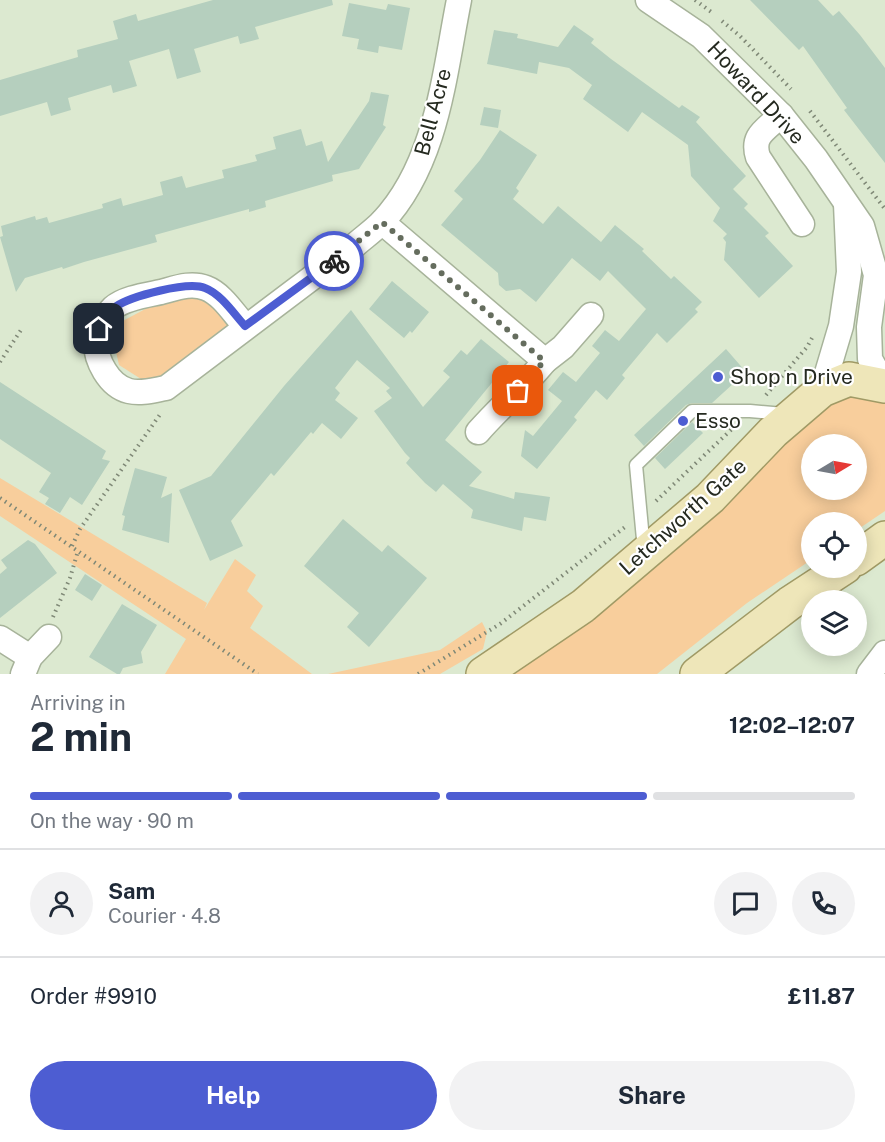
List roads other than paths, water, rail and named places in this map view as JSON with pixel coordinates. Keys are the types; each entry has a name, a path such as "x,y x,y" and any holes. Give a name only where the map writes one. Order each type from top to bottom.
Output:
{"main road":[{"name":"Letchworth Gate","path":"483,674 583,606 710,498 773,432 822,390 849,379 885,386"},
{"path":"867,551 885,538"},
{"path":"697,674 790,603 828,578"}],"street":[{"name":"Bell Acre","path":"245,326 216,294 207,288 195,285 146,295 114,308 99,329 96,341 103,370 120,388 139,393 165,388 354,246 382,222 407,188 427,145 459,0"},
{"name":"Howard Drive","path":"648,0 701,36 781,115 816,159 862,226 880,274 869,327 870,359 885,386"},
{"path":"781,115 757,139 754,146 758,158 802,224"},
{"path":"822,390 842,326 849,272 846,204"},
{"path":"382,222 544,361"},
{"path":"849,272 880,274"},
{"path":"478,432 544,361 563,347 591,315"},
{"path":"0,638 27,665 49,637"},
{"path":"869,674 885,653"}],"lane":[{"path":"645,554 636,465 692,411 750,411 793,415"}],"place":[{"name":"Shop n Drive","path":"718,377"},
{"name":"Esso","path":"683,421"}]}
